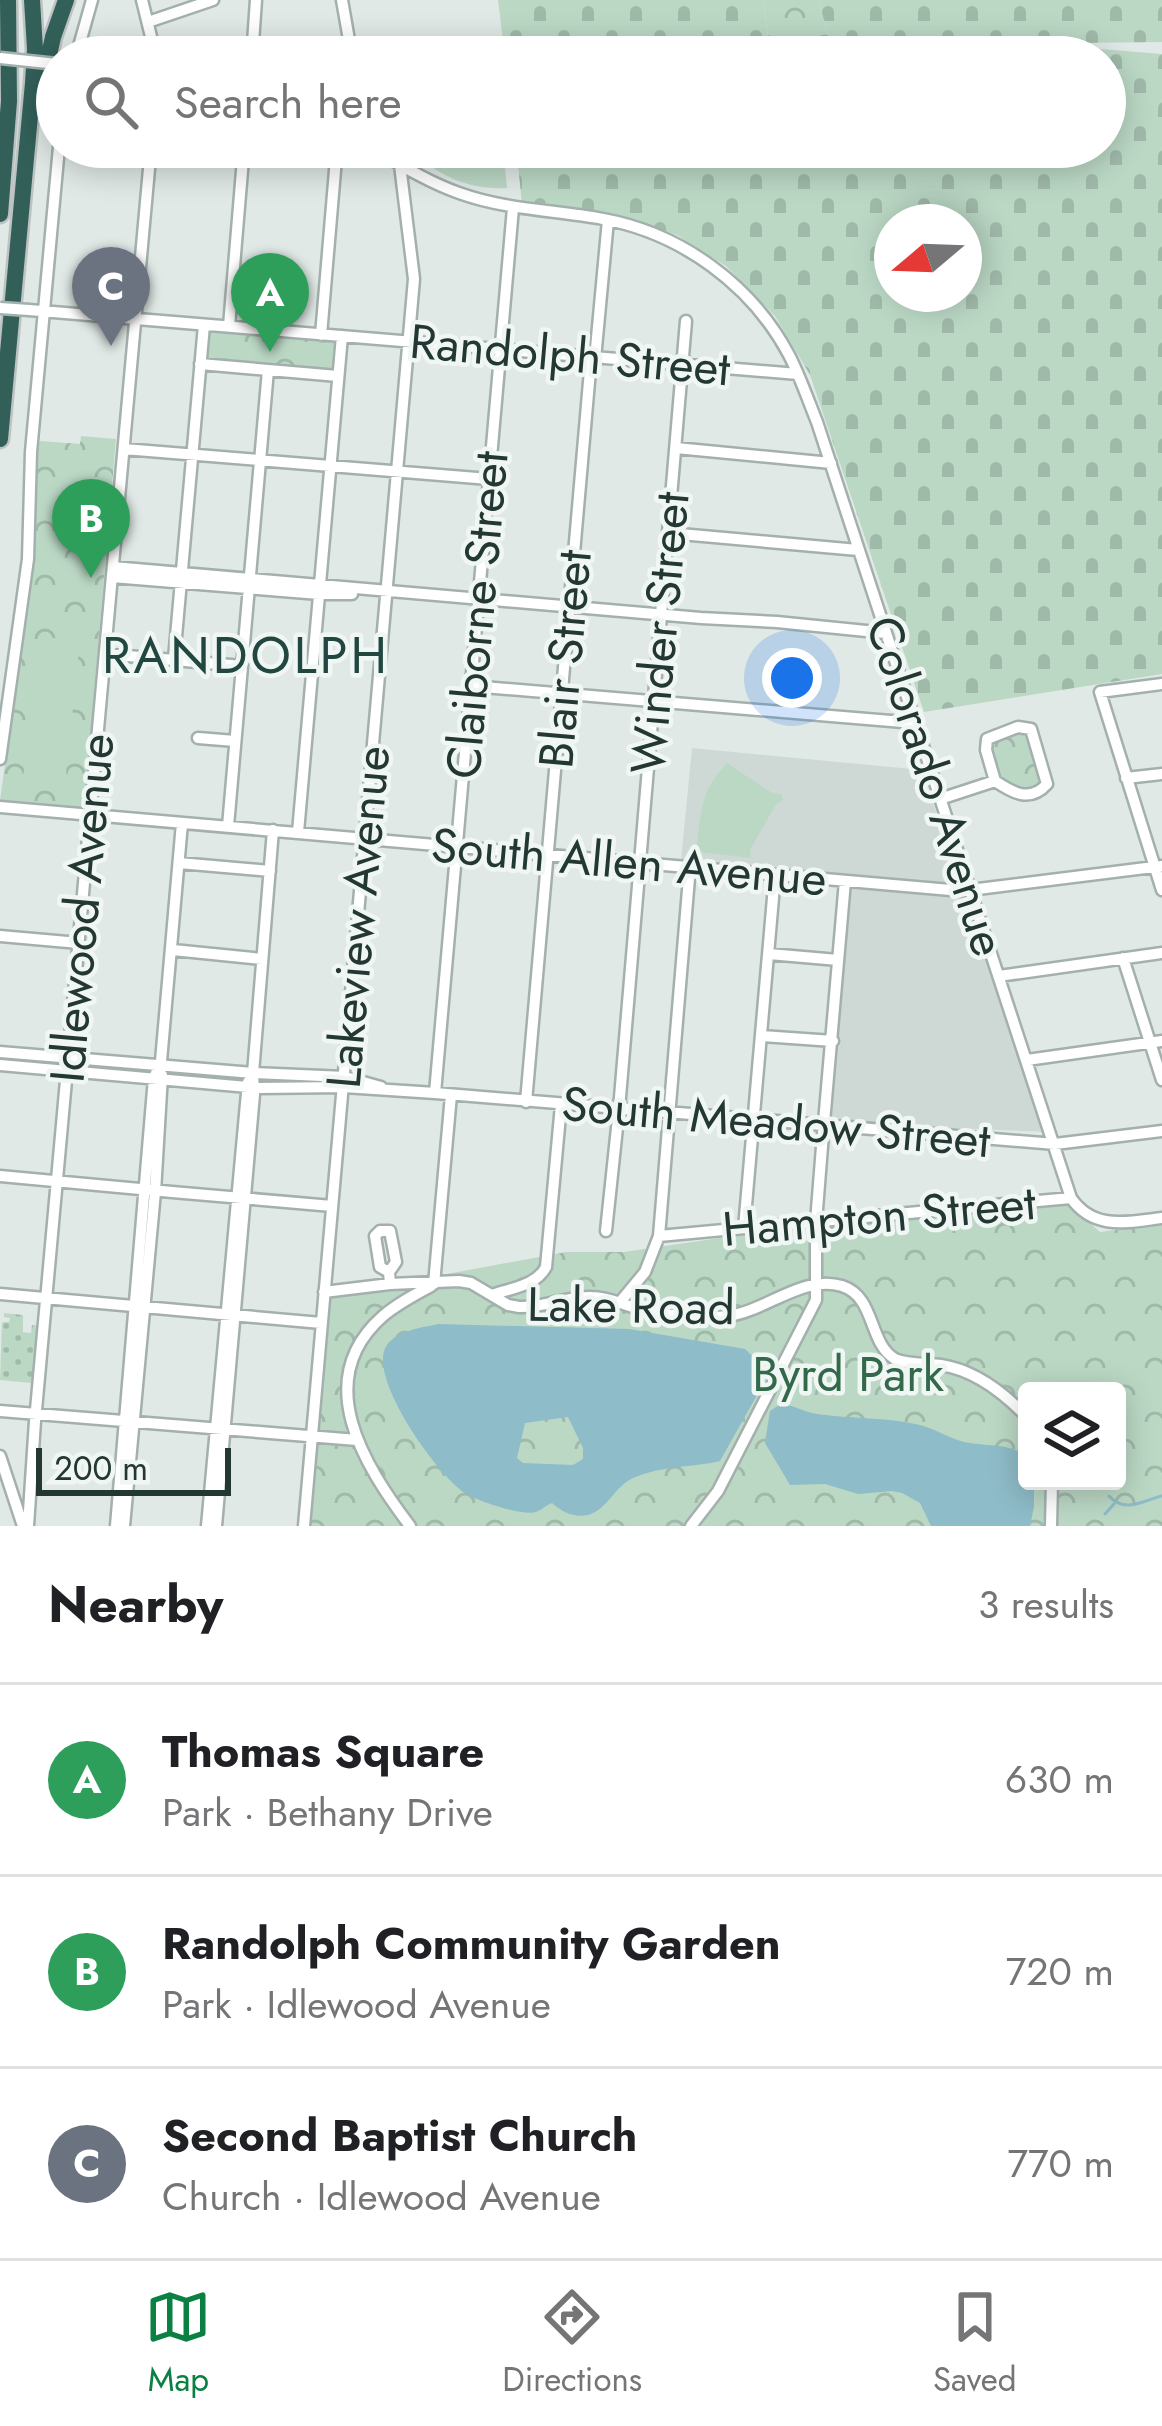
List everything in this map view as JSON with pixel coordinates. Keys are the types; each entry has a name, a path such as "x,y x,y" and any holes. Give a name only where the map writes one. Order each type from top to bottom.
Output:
{"highway":[{"path":"0,214 7,130 8,0"},
{"path":"0,440 35,49 32,0"},
{"path":"54,36 65,0"},
{"path":"0,174 7,130"},
{"path":"25,178 36,140"}],"street":[{"path":"82,36 92,0"},
{"path":"142,0 151,36"},
{"path":"148,22 213,0"},
{"path":"253,36 256,0"},
{"path":"342,0 348,36"},
{"path":"0,58 36,62"},
{"path":"0,759 28,559 31,452 57,168"},
{"name":"Idlewood Avenue","path":"26,1526 149,168"},
{"path":"229,326 242,168"},
{"path":"321,335 336,168"},
{"name":"Lakeview Avenue","path":"304,1526 414,279 400,168"},
{"name":"Colorado Avenue","path":"406,168 457,193 513,208 608,220 666,239 719,272 763,314 788,352 831,463 1071,1198"},
{"name":"Claiborne Street","path":"434,1094 513,208"},
{"name":"Blair Street","path":"526,1102 608,220"},
{"name":"Randolph Street","path":"0,308 798,374"},
{"name":"Winder Street","path":"606,1231 686,321"},
{"path":"174,659 203,325"},
{"path":"298,832 342,336"},
{"path":"200,364 338,376"},
{"path":"228,826 268,370"},
{"path":"676,448 831,463"},
{"path":"124,449 489,479"},
{"path":"669,533 858,550"},
{"path":"112,572 886,633"},
{"path":"105,654 242,666"},
{"path":"1162,684 1100,692 1162,890"},
{"path":"471,686 916,723"},
{"path":"1026,727 1035,740 1047,784 1037,793 1015,795 995,781 987,739 1026,727"},
{"path":"198,739 235,742"},
{"path":"1126,778 1162,774"},
{"path":"940,799 995,781"},
{"name":"South Allen Avenue","path":"0,807 970,890 1158,866"},
{"path":"120,1526 182,823"},
{"path":"207,1526 220,1430 273,830"},
{"path":"179,863 270,871"},
{"path":"621,1301 645,1273 659,1236 690,866"},
{"path":"744,1228 776,875"},
{"path":"691,1526 718,1491 816,1300 817,1222 845,881"},
{"path":"0,936 79,943"},
{"path":"172,950 262,959"},
{"path":"998,976 1162,953"},
{"path":"769,954 838,960"},
{"path":"1124,958 1156,1041 1162,1080"},
{"path":"761,1036 832,1041"},
{"path":"1027,1060 1156,1041"},
{"name":"South Meadow Street","path":"0,1052 250,1087 345,1082"},
{"name":"South Meadow Street","path":"0,1065 68,1064"},
{"name":"South Meadow Street","path":"159,1074 253,1073 374,1083 389,1091 1055,1144 1162,1131"},
{"path":"410,1526 357,1440 346,1387 355,1355 371,1328 434,1284 451,1095"},
{"path":"492,1295 530,1282 546,1267 561,1105"},
{"path":"0,1176 332,1206"},
{"name":"Hampton Street","path":"659,1236 1071,1198 1085,1214 1107,1223 1162,1218"},
{"name":"Lake Road","path":"324,1292 389,1278 434,1284 459,1281 519,1307 594,1296 672,1316 729,1316 816,1283"},
{"path":"816,1283 841,1285 859,1297 881,1343 895,1359 948,1366 980,1380 1018,1407"},
{"path":"0,1294 322,1323"},
{"path":"0,1411 357,1440"},
{"path":"217,1526 220,1430"},
{"path":"0,1456 26,1526"},
{"path":"11,1490 32,1487"},
{"path":"1052,1490 1052,1526"}],"shaded area":[{"path":"692,748 922,770 959,881 681,860"},
{"path":"851,886 967,899 1048,1132 829,1123"}],"green space":[{"path":"498,0 763,0 768,36 502,36"},
{"path":"763,0 818,0 829,36 768,36"},
{"path":"818,0 1162,0 1162,42 1126,42 1126,36 829,36"},
{"path":"1126,51 1162,54 1162,674 924,712 810,375 775,316 726,266 677,235 629,218 522,203 518,168 1126,168"},
{"path":"435,168 505,168 507,188 479,187"},
{"path":"210,331 334,342 333,369 205,360"},
{"path":"81,436 116,439 84,809 0,801 29,586 36,450 40,441 80,444"},
{"path":"38,636 80,641 65,783 23,779"},
{"path":"1022,730 1042,778 1038,788 1022,792 998,772 989,743"},
{"path":"727,763 772,793 781,794 783,800 776,804 750,850 751,858 697,848 707,792"},
{"name":"Byrd Park","path":"1064,1199 1100,1232 1162,1223 1162,1526 308,1526 328,1296 566,1252 624,1252 816,1224"},
{"path":"4,1313 23,1315 23,1332 31,1333 32,1325 37,1325 32,1383 0,1380 2,1322 10,1318"}],"water":[{"path":"438,1324 629,1329 745,1349 762,1365 765,1381 720,1461 633,1478 588,1515 568,1514 552,1503 536,1512 521,1512 479,1500 453,1483 423,1447 395,1401 383,1359 387,1345 403,1333","holes":["568,1417 583,1448 583,1459 573,1465 523,1463 517,1458 525,1423"]},
{"path":"781,1404 817,1414 907,1422 964,1442 1018,1452 1018,1490 1034,1490 1030,1526 931,1526 920,1503 902,1493 858,1494 825,1484 790,1485 765,1443 770,1411"}],"waterway":[{"path":"1109,1496 1128,1505 1162,1496"},
{"path":"1105,1514 1114,1504"}],"place":[{"name":"Second Baptist Church","path":"111,346"},
{"name":"Thomas Square","path":"270,352"},
{"name":"Randolph Community Garden","path":"91,578"}],"district":[{"name":"RANDOLPH","path":"246,655"}]}
